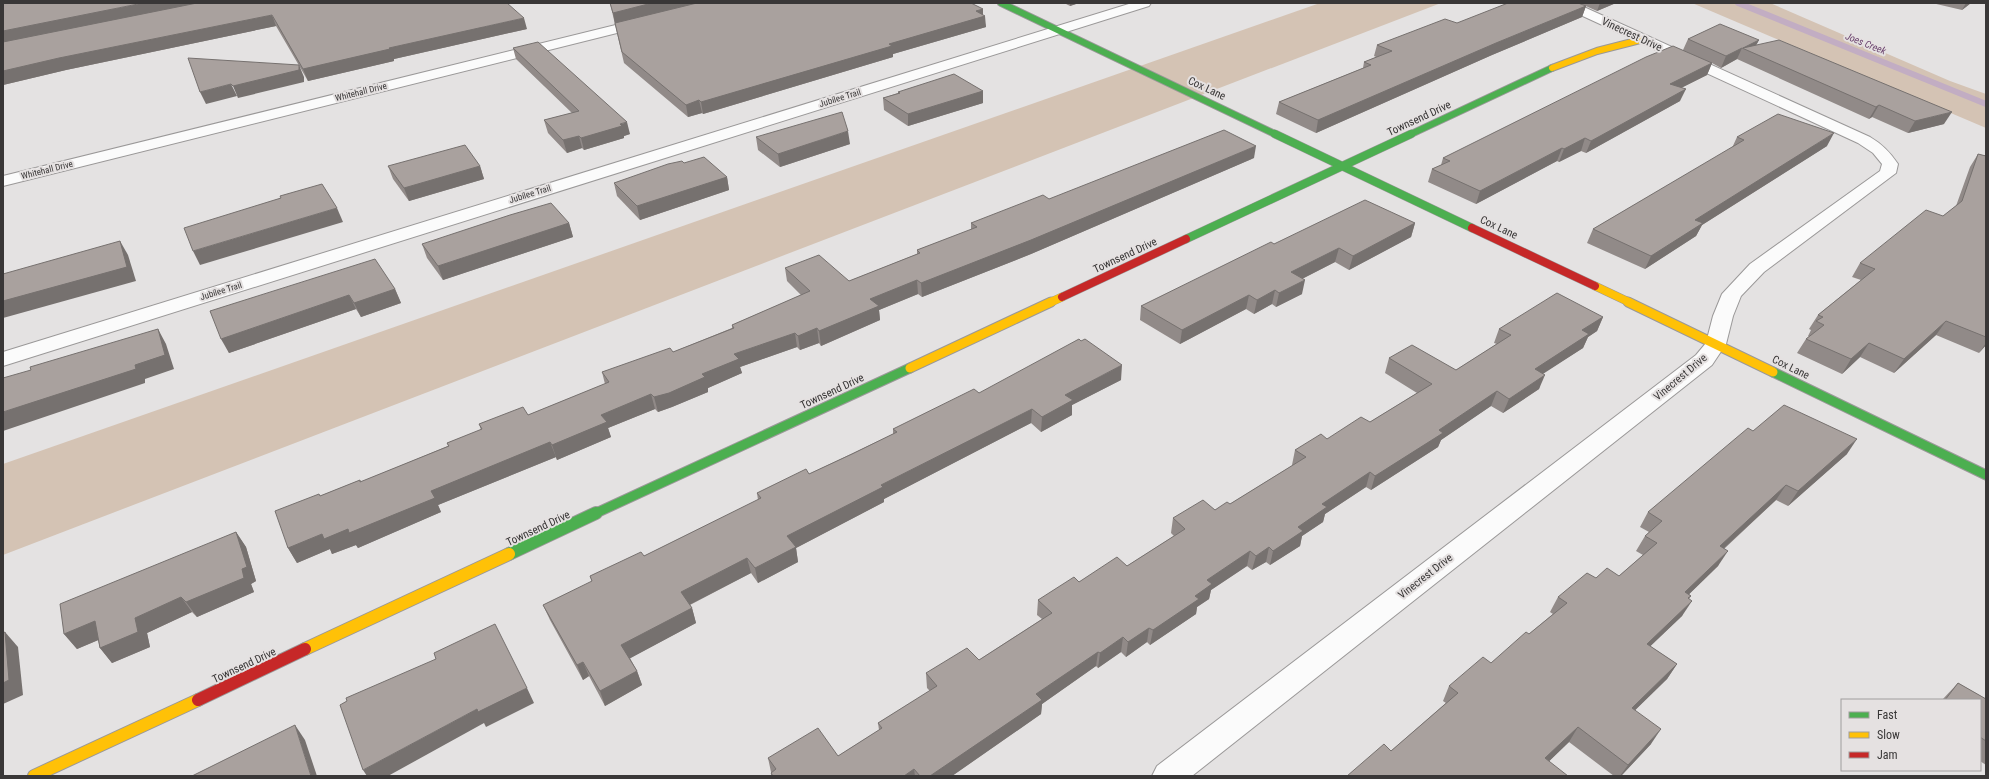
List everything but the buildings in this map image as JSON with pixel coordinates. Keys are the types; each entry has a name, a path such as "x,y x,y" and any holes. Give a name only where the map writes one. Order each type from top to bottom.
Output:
{"street":[{"name":"Cox Lane","path":"1001,3 1716,344 1986,475"},
{"name":"Jubilee Trail","path":"3,359 1146,3"},
{"name":"Vinecrest Drive","path":"1168,776 1704,360 1716,344 1723,316 1732,294 1757,268 1888,173 1890,164 1879,150 1864,140 1565,3"},
{"name":"Whitehall Drive","path":"3,181 658,18"},
{"name":"Townsend Drive","path":"34,776 1576,57 1602,48 1644,39"}],"shaded area":[{"path":"1320,3 1441,3 3,555 3,464"},
{"path":"1692,3 1770,3 1950,81 1986,94 1986,128"}],"waterway":[{"name":"Joes Creek","path":"1738,3 1986,104"}],"traffic: fast":[{"path":"1001,3 1472,228"},
{"path":"1186,239 1552,68"},
{"path":"509,554 910,368"},
{"path":"1773,372 1986,475"}],"traffic: slow":[{"path":"1552,68 1597,51 1644,39"},
{"path":"1595,286 1773,372"},
{"path":"910,368 1062,297"},
{"path":"305,649 509,554"},
{"path":"34,776 198,700"}],"traffic: jam":[{"path":"1472,228 1595,286"},
{"path":"1062,297 1186,239"},
{"path":"198,700 305,649"}]}
